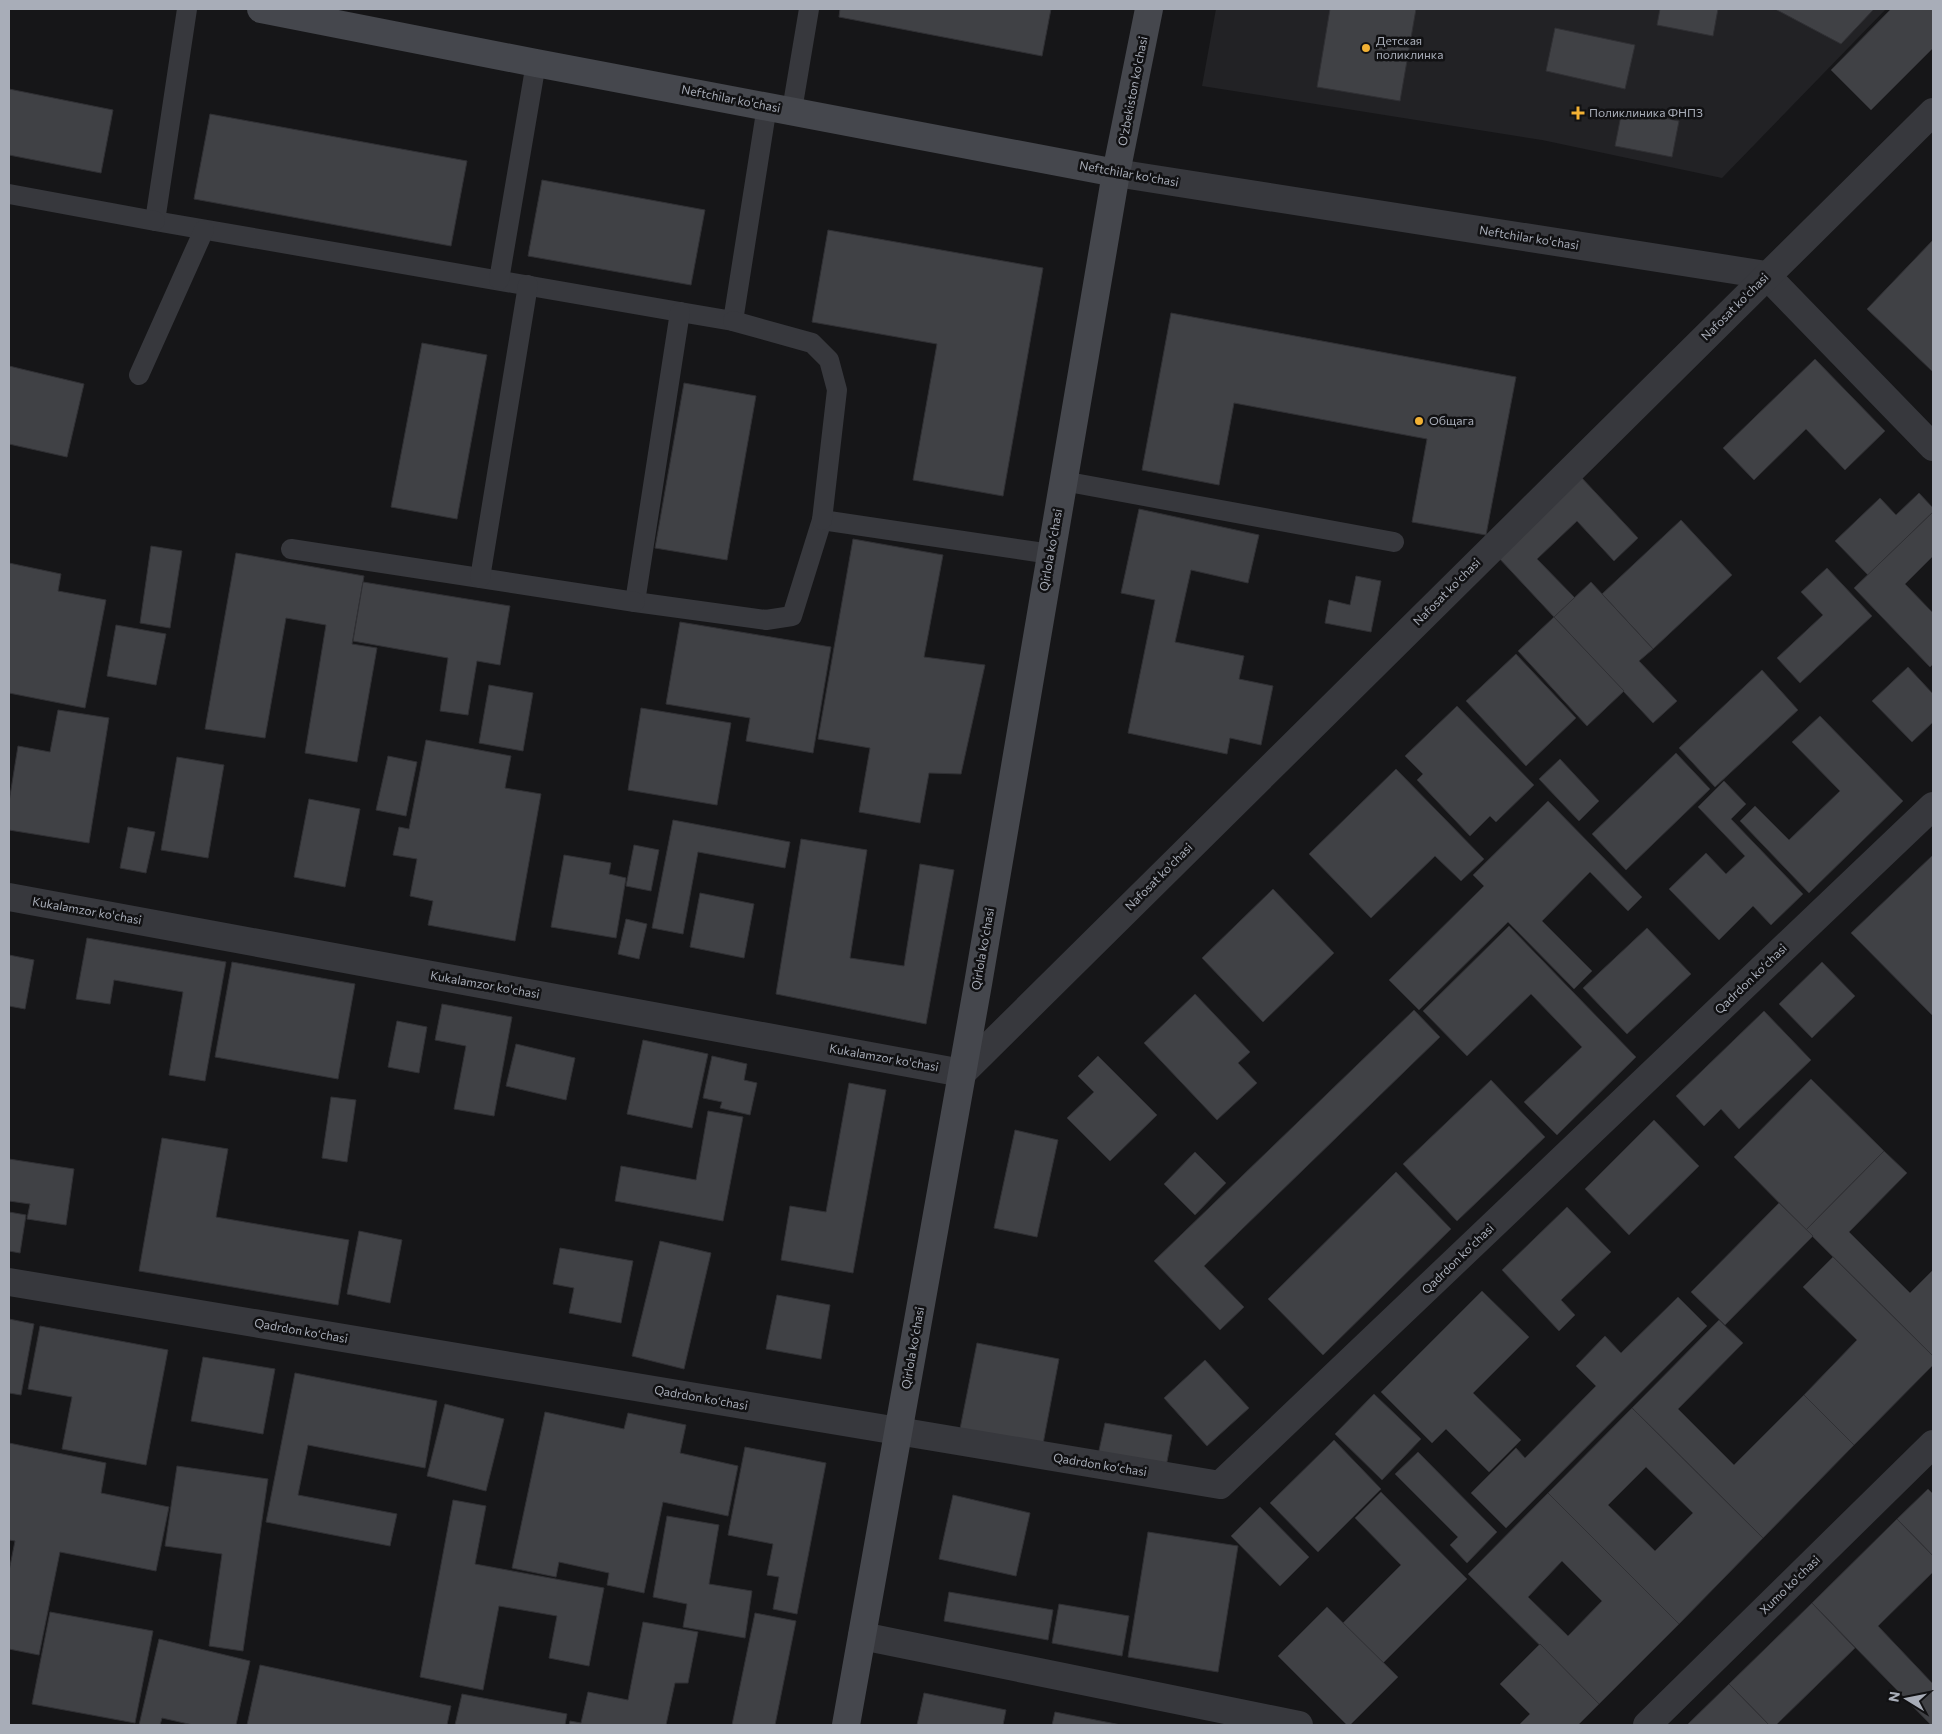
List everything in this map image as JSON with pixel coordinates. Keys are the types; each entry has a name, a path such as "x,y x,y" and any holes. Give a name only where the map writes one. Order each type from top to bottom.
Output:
{"street":[{"name":"Neftchilar ko'chasi","path":"261,9 1116,173 1766,276"},
{"name":"O'zbekiston ko'chasi","path":"1116,173 1149,9"},
{"name":"Nafosat ko'chasi","path":"962,1073 1933,112"},
{"name":"Qirlola koʻchasi","path":"846,1725 962,1073 1116,173"},
{"path":"1766,276 1933,447"},
{"name":"Qadrdon koʻchasi","path":"9,1282 1220,1485 1933,806"},
{"name":"Kukalamzor ko'chasi","path":"9,897 962,1073"},
{"name":"Xumo ko'chasi","path":"1647,1725 1933,1444"},
{"path":"862,1636 1300,1725"}],"lane":[{"path":"155,221 187,9"},
{"path":"733,321 779,108 809,9"},
{"path":"499,280 536,63"},
{"path":"9,194 204,230 733,321 812,343 828,360 837,390 822,520 792,616 766,620 635,602 291,549"},
{"path":"139,375 204,230"},
{"path":"480,578 528,285"},
{"path":"635,602 680,312"},
{"path":"1064,481 1394,542"},
{"path":"822,520 1051,554"}],"shaded area":[{"name":"Поликлиника ФНПЗ","path":"1216,9 1886,9 1722,178 1542,140 1202,86"}],"building":[{"path":"840,9 1051,9 1042,56 839,17"},
{"name":"Детская поликлинка","path":"1330,9 1416,9 1400,101 1317,87"},
{"path":"1660,9 1718,9 1713,36 1657,25"},
{"path":"1775,9 1874,9 1841,44"},
{"path":"1891,9 1933,9 1933,48 1871,110 1831,70"},
{"path":"1555,28 1635,45 1625,89 1546,71"},
{"path":"9,89 113,110 101,173 9,155"},
{"path":"1622,110 1679,121 1672,157 1615,146"},
{"path":"210,114 467,161 451,246 194,199"},
{"path":"542,180 705,210 691,285 528,256"},
{"path":"828,230 1043,268 1003,496 913,480 937,344 812,322"},
{"path":"1933,240 1933,372 1867,309"},
{"name":"Общага","path":"1171,313 1516,377 1486,535 1412,522 1427,439 1234,403 1219,485 1142,470"},
{"path":"422,343 487,355 457,519 391,507"},
{"path":"1815,359 1885,431 1845,470 1806,429 1754,480 1723,448"},
{"path":"9,366 84,384 67,457 9,444"},
{"path":"684,383 756,396 727,560 655,548"},
{"path":"1581,477 1638,538 1614,561 1577,521 1537,559 1575,598 1554,617 1497,556"},
{"path":"1919,493 1933,508 1933,512 1868,575 1835,541 1880,498 1896,515"},
{"path":"1139,509 1259,535 1248,583 1191,570 1175,642 1244,656 1239,679 1273,686 1261,745 1230,738 1227,754 1128,733 1155,600 1121,593"},
{"path":"1933,512 1933,556 1905,584 1933,613 1933,664 1930,667 1854,588"},
{"path":"1681,520 1732,575 1653,649 1602,594"},
{"path":"853,539 943,555 924,657 985,665 961,774 929,773 920,823 859,812 870,748 818,739"},
{"path":"151,546 182,551 170,628 140,623"},
{"path":"236,553 364,576 352,644 377,648 357,762 305,753 326,625 286,618 265,738 205,729"},
{"path":"9,563 61,574 58,591 106,600 85,708 9,693"},
{"path":"1827,568 1872,616 1800,683 1777,658 1823,615 1801,592"},
{"path":"1356,576 1381,581 1371,632 1325,623 1329,600 1350,605"},
{"path":"363,582 510,606 500,665 477,661 468,715 440,711 448,658 353,641"},
{"path":"1591,582 1653,649 1639,661 1677,701 1653,723 1554,617"},
{"path":"1554,617 1624,691 1587,726 1518,651"},
{"path":"680,622 831,647 813,753 746,741 750,718 666,704"},
{"path":"116,625 166,634 156,685 107,676"},
{"path":"1516,654 1576,718 1526,766 1466,701"},
{"path":"1908,667 1933,694 1933,722 1912,742 1872,701"},
{"path":"1762,670 1798,710 1715,787 1679,748"},
{"path":"489,685 533,693 523,751 479,743"},
{"path":"1457,706 1534,785 1496,822 1490,816 1470,836 1417,780 1423,774 1405,756"},
{"path":"641,708 731,723 717,805 628,790"},
{"path":"58,710 109,718 89,843 9,830 9,802 18,746 50,752"},
{"path":"1820,716 1903,801 1809,893 1740,821 1755,806 1789,840 1840,791 1792,742"},
{"path":"426,740 511,756 505,788 541,794 515,941 428,925 433,901 410,896 417,859 393,855 399,827 409,829"},
{"path":"1676,753 1710,789 1626,870 1592,834"},
{"path":"388,756 417,762 406,816 376,810"},
{"path":"177,757 224,765 208,858 161,850"},
{"path":"1560,759 1599,801 1579,821 1539,779"},
{"path":"1396,769 1484,859 1461,881 1435,856 1371,918 1309,854"},
{"path":"1724,781 1746,804 1731,819 1803,894 1771,925 1753,906 1719,940 1669,889 1706,853 1726,874 1745,856 1698,807"},
{"path":"309,799 360,809 345,887 294,877"},
{"path":"1548,801 1642,897 1628,911 1590,872 1542,921 1592,971 1574,989 1508,922 1419,1010 1389,980 1484,886 1473,875"},
{"path":"673,820 790,842 785,868 698,852 683,934 652,928"},
{"path":"128,827 155,832 146,873 120,868"},
{"path":"801,839 867,850 850,958 904,966 920,864 954,870 926,1024 776,994"},
{"path":"634,845 659,850 651,891 626,886"},
{"path":"564,855 611,863 609,874 626,878 616,938 551,927"},
{"path":"1933,855 1933,1016 1851,933"},
{"path":"1273,889 1334,953 1263,1022 1202,958"},
{"path":"700,893 754,904 744,958 690,947"},
{"path":"626,919 647,924 639,959 618,954"},
{"path":"1509,926 1636,1057 1557,1135 1524,1102 1582,1047 1531,994 1467,1056 1423,1011"},
{"path":"1647,928 1691,974 1627,1034 1583,988"},
{"path":"87,938 226,962 205,1081 169,1075 183,992 114,980 110,1004 76,999"},
{"path":"9,955 34,960 25,1009 9,1006"},
{"path":"232,962 355,984 338,1079 215,1057"},
{"path":"1822,962 1855,996 1812,1038 1779,1004"},
{"path":"1195,994 1250,1052 1238,1063 1257,1083 1217,1120 1144,1043"},
{"path":"442,1004 512,1017 494,1116 454,1109 466,1046 435,1040"},
{"path":"1414,1010 1440,1037 1204,1266 1244,1307 1220,1330 1154,1261"},
{"path":"1764,1011 1811,1060 1739,1129 1721,1109 1704,1126 1676,1096"},
{"path":"397,1021 427,1027 419,1073 388,1067"},
{"path":"643,1040 708,1054 692,1128 627,1114"},
{"path":"516,1044 575,1058 566,1100 506,1086"},
{"path":"712,1056 747,1064 744,1080 757,1083 750,1115 720,1108 722,1102 703,1098"},
{"path":"1098,1056 1157,1115 1110,1161 1067,1118 1094,1092 1078,1076"},
{"path":"1811,1079 1884,1151 1806,1230 1734,1157"},
{"path":"1491,1080 1545,1137 1457,1221 1403,1164"},
{"path":"849,1083 886,1090 853,1273 781,1260 790,1206 826,1212"},
{"path":"331,1097 356,1100 347,1162 322,1158"},
{"path":"708,1111 743,1117 723,1221 615,1201 621,1166 696,1180"},
{"path":"1654,1120 1699,1166 1629,1235 1585,1189"},
{"path":"1015,1130 1058,1140 1037,1237 994,1228"},
{"path":"162,1138 228,1149 216,1217 349,1240 338,1305 139,1271"},
{"path":"1884,1151 1907,1173 1849,1232 1910,1293 1933,1270 1933,1356 1806,1230"},
{"path":"1195,1152 1226,1183 1195,1215 1164,1184"},
{"path":"9,1159 74,1169 66,1225 27,1219 30,1204 9,1201"},
{"path":"1396,1172 1451,1229 1323,1355 1268,1299"},
{"path":"1779,1203 1813,1236 1725,1325 1691,1292"},
{"path":"1567,1207 1611,1252 1561,1300 1575,1315 1559,1331 1502,1270"},
{"path":"9,1212 26,1215 20,1253 9,1251"},
{"path":"359,1231 402,1240 390,1303 347,1294"},
{"path":"660,1241 711,1253 684,1369 632,1356"},
{"path":"560,1248 633,1261 621,1323 569,1313 574,1288 553,1284"},
{"path":"1833,1257 1933,1356 1933,1365 1854,1445 1804,1395 1857,1340 1803,1287"},
{"path":"1482,1291 1529,1337 1473,1393 1521,1440 1489,1472 1446,1429 1432,1443 1381,1392"},
{"path":"777,1295 830,1305 821,1359 766,1349"},
{"path":"1678,1297 1707,1326 1506,1528 1471,1493 1516,1448 1525,1458 1596,1386 1576,1366 1605,1336 1621,1353"},
{"path":"9,1319 34,1324 21,1395 9,1393"},
{"path":"1719,1320 1743,1343 1678,1409 1734,1465 1804,1395 1854,1445 1763,1538 1632,1408"},
{"path":"40,1326 168,1350 146,1465 62,1449 72,1397 28,1389"},
{"path":"977,1343 1059,1359 1043,1444 960,1429"},
{"path":"203,1357 275,1369 263,1434 191,1421"},
{"path":"1205,1360 1249,1408 1207,1446 1164,1398"},
{"path":"295,1373 437,1401 425,1468 308,1445 298,1495 397,1514 390,1546 266,1522"},
{"path":"1374,1394 1421,1439 1382,1480 1335,1434"},
{"path":"445,1404 504,1419 486,1491 427,1476"},
{"path":"1632,1408 1763,1538 1679,1624 1548,1493","holes":["1646,1467 1693,1513 1655,1551 1608,1505"]},
{"path":"545,1412 624,1429 628,1413 686,1425 680,1453 738,1466 728,1516 663,1502 644,1593 607,1585 609,1573 559,1562 556,1577 512,1568"},
{"path":"1105,1423 1172,1435 1166,1467 1098,1455"},
{"path":"1334,1440 1381,1489 1318,1552 1270,1503"},
{"path":"9,1443 106,1463 101,1493 169,1507 156,1571 60,1552 39,1655 9,1649 9,1571 15,1541 9,1540"},
{"path":"745,1447 826,1463 797,1614 773,1609 779,1577 767,1575 773,1544 728,1535"},
{"path":"1418,1452 1497,1532 1467,1563 1450,1545 1458,1537 1395,1474"},
{"path":"177,1466 268,1479 243,1651 209,1646 222,1554 165,1546"},
{"path":"1928,1489 1933,1494 1933,1556 1897,1519"},
{"path":"1381,1492 1467,1579 1383,1663 1343,1623 1401,1565 1355,1518"},
{"path":"1548,1493 1679,1624 1599,1704 1468,1574","holes":["1562,1561 1602,1601 1568,1636 1528,1597"]},
{"path":"953,1495 1030,1513 1016,1576 939,1559"},
{"path":"453,1500 486,1506 475,1564 604,1588 589,1666 549,1658 557,1616 499,1606 483,1690 420,1677"},
{"path":"1260,1507 1309,1557 1280,1586 1231,1536"},
{"path":"667,1516 719,1525 709,1584 752,1591 745,1638 683,1627 687,1604 653,1597"},
{"path":"1897,1519 1933,1556 1933,1572 1878,1626 1933,1684 1933,1725 1812,1603"},
{"path":"1148,1532 1238,1546 1218,1672 1128,1657"},
{"path":"949,1592 1053,1610 1048,1640 944,1621"},
{"path":"1812,1603 1855,1648 1776,1725 1769,1725 1729,1684"},
{"path":"1059,1604 1129,1616 1122,1656 1052,1643"},
{"path":"1327,1607 1398,1677 1350,1725 1347,1725 1278,1656"},
{"path":"50,1612 153,1631 135,1723 32,1704"},
{"path":"755,1613 796,1621 775,1725 732,1725"},
{"path":"643,1622 698,1632 688,1683 675,1683 666,1725 569,1725 570,1721 581,1723 588,1692 628,1700"},
{"path":"159,1639 250,1661 236,1725 193,1725 162,1718 160,1725 139,1725"},
{"path":"1540,1644 1599,1704 1578,1725 1519,1725 1530,1714 1500,1684"},
{"path":"260,1665 451,1706 447,1725 247,1725"},
{"path":"1729,1684 1769,1725 1687,1725"},
{"path":"924,1693 1006,1710 1003,1725 917,1725"},
{"path":"462,1694 567,1714 565,1725 455,1725"},
{"path":"1055,1712 1121,1725 1052,1725"}],"place":[{"name":"Детская поликлинка","path":"1366,48"},
{"name":"Поликлиника ФНПЗ","path":"1578,113"},
{"name":"Общага","path":"1419,421"}]}
